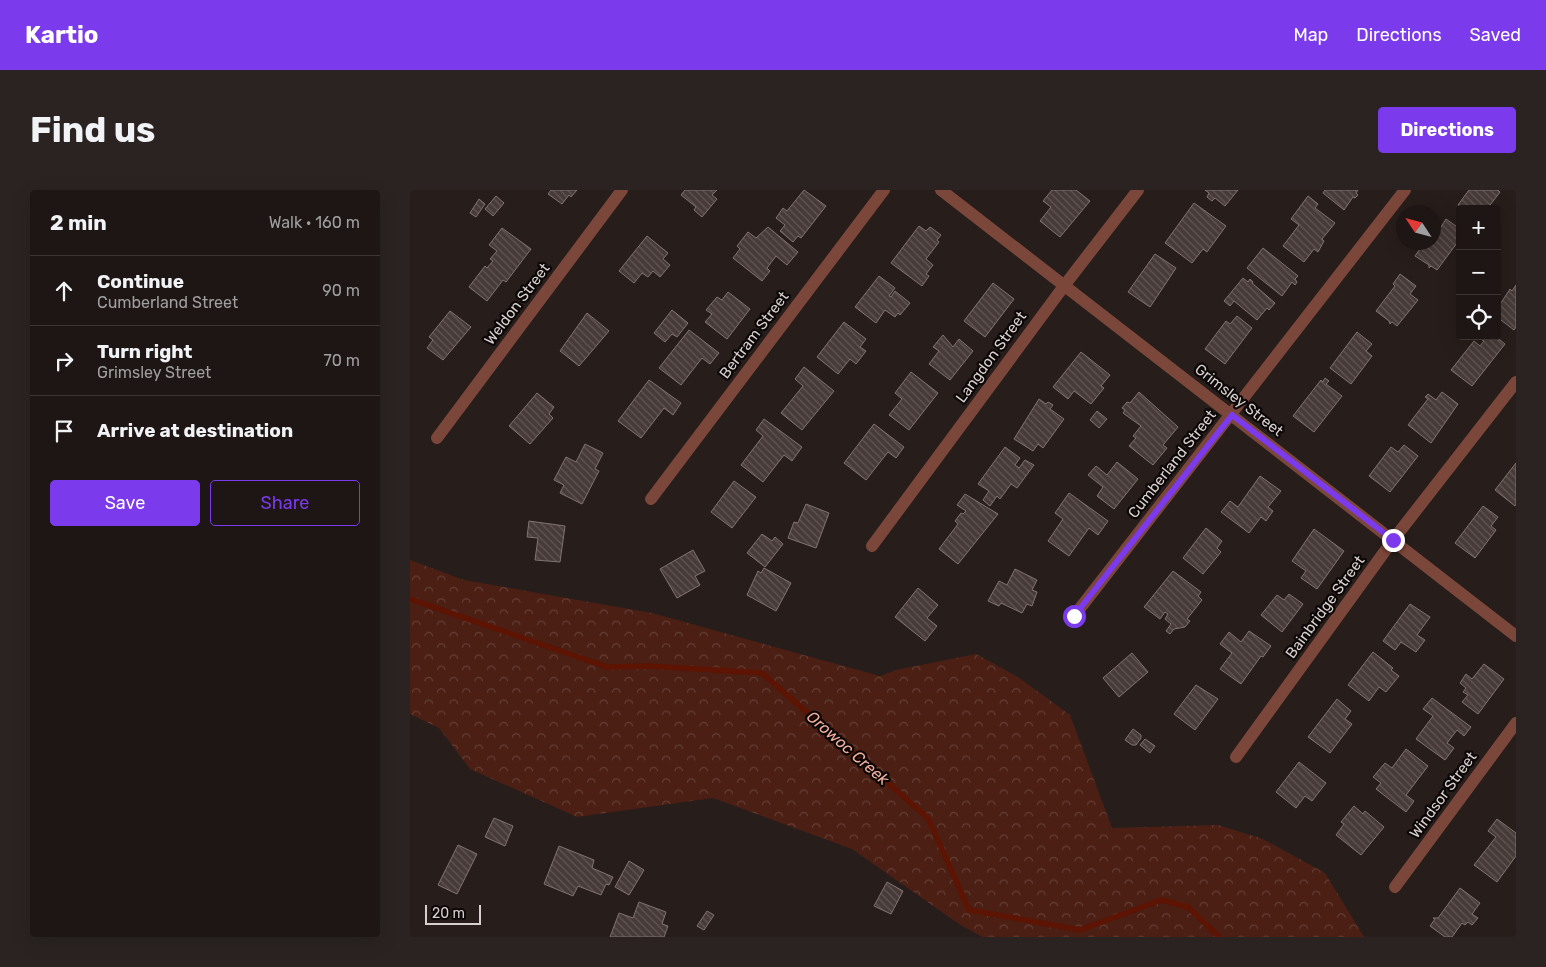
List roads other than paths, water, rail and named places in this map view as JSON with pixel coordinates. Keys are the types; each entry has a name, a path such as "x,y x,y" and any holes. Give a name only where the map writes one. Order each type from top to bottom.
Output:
{"street":[{"name":"Weldon Street","path":"437,438 622,190"},
{"name":"Bertram Street","path":"651,499 884,190"},
{"name":"Grimsley Street","path":"941,190 1516,636"},
{"name":"Langdon Street","path":"872,546 1064,286 1138,190"},
{"name":"Cumberland Street","path":"1074,616 1405,190"},
{"name":"Bainbridge Street","path":"1236,757 1393,540 1516,382"},
{"name":"Windsor Street","path":"1396,887 1516,723"}],"waterway":[{"name":"Orowoc Creek","path":"410,599 607,667 649,666 762,673 928,818 969,910 1080,930 1161,900 1188,907 1219,937"}]}
